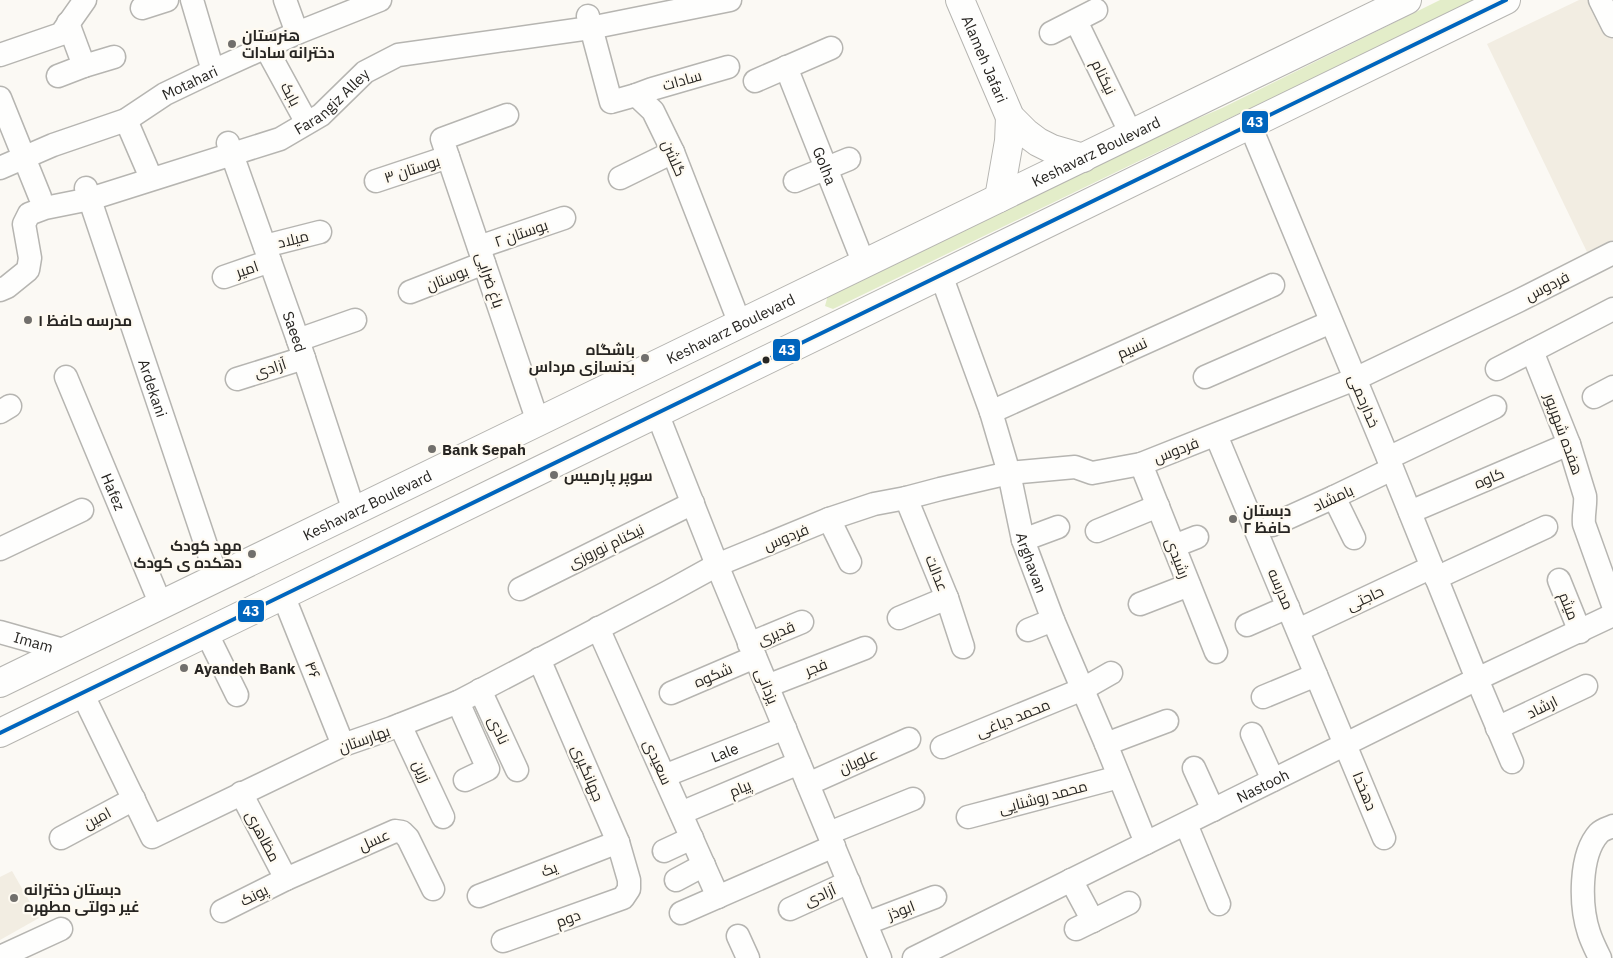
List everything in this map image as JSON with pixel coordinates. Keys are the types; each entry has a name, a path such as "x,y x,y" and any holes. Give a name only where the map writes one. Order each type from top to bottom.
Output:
{"main road":[{"name":"Alameh Jafari","path":"960,0 1010,117"},
{"name":"Keshavarz Boulevard","path":"0,683 1407,0"},
{"path":"0,733 1506,0"},
{"path":"1010,117 1038,142 1052,149 1083,158"},
{"path":"999,198 1009,141 1010,117"}],"street":[{"path":"0,56 61,34 84,0"},
{"path":"142,8 167,0"},
{"path":"192,0 213,71"},
{"path":"285,0 297,34"},
{"name":"Motahari","path":"0,168 53,145 126,120 165,94 213,71 380,0"},
{"path":"0,272 12,266 18,258 16,212 40,197 87,192 148,171 230,149 302,114 356,69 392,46 589,24 678,0"},
{"name":"Farangiz Alley","path":"0,290 7,287 28,270 30,258 24,224 29,214 87,192 230,149 280,139 321,115 365,72 398,55 730,0"},
{"path":"1600,0 1613,26"},
{"path":"1051,33 1096,10"},
{"name":"نیکنام","path":"1076,20 1131,134"},
{"path":"68,23 84,66"},
{"path":"589,24 611,102 636,95"},
{"name":"بابک","path":"266,48 302,114"},
{"path":"755,81 831,48"},
{"path":"58,76 114,57"},
{"name":"سادات","path":"636,95 652,88 728,67"},
{"name":"Golha","path":"786,67 864,264"},
{"name":"گلشن","path":"636,95 653,111 673,152 740,324"},
{"path":"0,98 40,197"},
{"name":"بوستان ۳","path":"376,181 508,115"},
{"path":"126,120 148,171"},
{"name":"خدارحمی","path":"1250,125 1410,512 1476,679 1512,762"},
{"name":"باغ ضرایی","path":"445,148 538,422"},
{"name":"Saeed","path":"230,149 301,349 354,511"},
{"path":"620,178 673,152"},
{"path":"795,181 849,159"},
{"name":"Ardekani","path":"87,192 217,578"},
{"name":"بوستان ۲","path":"482,255 564,218"},
{"name":"میلاد","path":"268,253 320,232"},
{"name":"امیر","path":"224,277 268,253"},
{"name":"فردوس","path":"716,565 829,519 874,504 906,498 940,488 1009,473 1075,467 1092,473 1141,464 1355,379 1613,253"},
{"name":"بوستان","path":"410,292 482,255"},
{"name":"Arghavan","path":"941,275 991,412 1009,473 1023,540 1053,620 1146,843"},
{"name":"نسیم","path":"991,412 1273,285"},
{"path":"1497,369 1613,309"},
{"name":"آزادی","path":"237,379 301,349 355,320"},
{"path":"1205,377 1331,322"},
{"name":"هفده شهریور","path":"1532,352 1569,444 1585,496 1584,524 1613,605"},
{"name":"Hafez","path":"66,376 162,605"},
{"name":"بامشاد","path":"1272,524 1334,497 1495,407"},
{"name":"یزدانی","path":"657,413 716,565 880,958"},
{"name":"مدرسه","path":"1216,435 1346,744"},
{"name":"کاوه","path":"1410,512 1569,444"},
{"name":"رشیدی","path":"1141,464 1216,652"},
{"path":"1334,497 1354,538"},
{"name":"عدالت","path":"898,618 947,598 906,498"},
{"name":"نیکنام نوروزی","path":"520,589 693,503"},
{"path":"1097,531 1158,506"},
{"path":"0,549 82,510"},
{"path":"829,519 850,562"},
{"path":"1023,540 1058,527"},
{"name":"حاجتی","path":"1298,630 1546,527"},
{"path":"1174,546 1197,537"},
{"name":"بهارستان","path":"82,693 152,837 343,745 458,702 716,565"},
{"name":"میثم","path":"1559,580 1580,632"},
{"path":"1140,604 1189,585"},
{"name":"۴۶","path":"283,595 343,745"},
{"path":"947,598 963,647"},
{"path":"1247,625 1288,607"},
{"name":"Nastooh","path":"914,958 1476,679 1613,616"},
{"path":"1028,630 1053,620"},
{"name":"قدیری","path":"752,650 802,622"},
{"name":"سعیدی","path":"598,628 718,896"},
{"name":"Imam","path":"0,632 67,651"},
{"path":"206,632 237,695"},
{"name":"فجر","path":"767,686 865,648"},
{"name":"شکوه","path":"671,693 752,650"},
{"name":"جهانگیری","path":"539,659 618,842 629,880 629,889"},
{"name":"محمد دیاغی","path":"942,747 1083,689 1111,673"},
{"path":"1263,697 1316,675"},
{"name":"ارشاد","path":"1498,728 1586,686"},
{"name":"نادی","path":"480,690 518,770"},
{"path":"458,702 488,770 465,780"},
{"path":"1106,744 1167,721"},
{"name":"زرین","path":"400,725 444,817"},
{"name":"Lale","path":"664,776 785,728"},
{"path":"1252,734 1273,780"},
{"name":"علویان","path":"808,784 909,739"},
{"name":"دهخدا","path":"1346,744 1384,838"},
{"name":"پیام","path":"681,813 800,763"},
{"path":"1194,768 1213,810"},
{"name":"محمد روشنایی","path":"968,817 1119,777"},
{"name":"مظاهری","path":"240,793 286,879"},
{"name":"امین","path":"61,838 134,799"},
{"path":"681,913 913,799"},
{"path":"1186,824 1219,904"},
{"path":"1600,958 1589,934 1583,907 1582,882 1593,843 1607,828"},
{"name":"عسل","path":"286,879 395,831 402,832 408,838 433,889"},
{"path":"664,851 692,838"},
{"name":"یک","path":"479,896 618,842"},
{"path":"676,880 704,865"},
{"name":"پونک","path":"222,911 286,879"},
{"path":"1071,880 1085,925 1129,903"},
{"name":"آزادی","path":"790,909 849,882"},
{"name":"دوم","path":"504,941 622,898 629,889"},
{"name":"ابوذز","path":"867,924 935,897"},
{"path":"0,957 61,929"},
{"path":"738,936 748,958"}],"shaded area":[{"path":"1579,0 1594,0 1613,40 1613,240 1587,252 1487,44"},
{"name":"دبستان دخترانه غیر دولتی مطهره","path":"12,871 39,918 0,940 0,877"}],"green space":[{"path":"1440,0 1479,0 833,309 825,306 828,295 1157,136 1222,108"}],"transit line":[{"name":"43","path":"0,733 1506,0"}],"place":[{"name":"هنرستان دخترانه سادات","path":"232,44"},
{"name":"مدرسه حافظ ۱","path":"28,320"},
{"name":"باشگاه بدنسازی مرداس","path":"645,358"},
{"name":"Bank Sepah","path":"432,449"},
{"name":"سوپر پارمیس","path":"554,475"},
{"name":"دبستان حافظ ۲","path":"1233,519"},
{"name":"مهد کودک دهکده ی کودک","path":"252,554"},
{"name":"Ayandeh Bank","path":"184,668"},
{"name":"دبستان دخترانه غیر دولتی مطهره","path":"14,898"}]}
